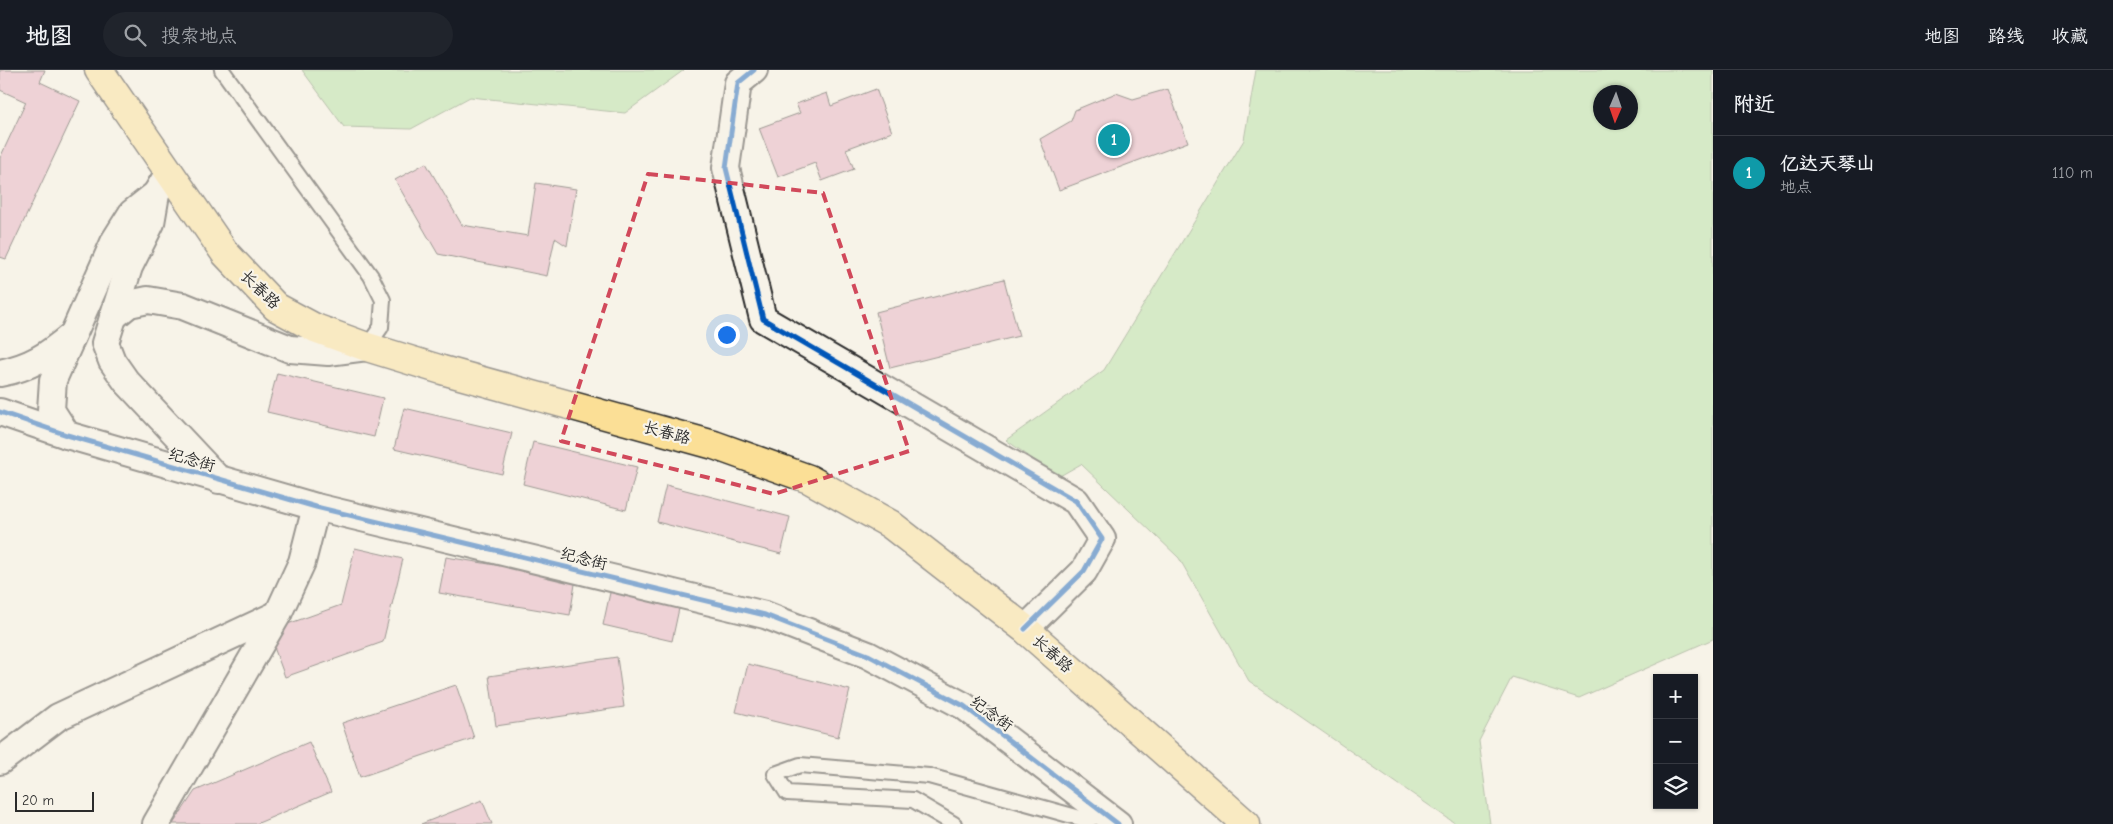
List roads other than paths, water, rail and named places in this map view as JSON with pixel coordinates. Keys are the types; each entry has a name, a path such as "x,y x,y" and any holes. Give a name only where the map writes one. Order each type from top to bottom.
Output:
{"main road":[{"name":"长春路","path":"99,70 162,183 276,307 316,328 367,347 442,370 714,445 809,478 890,524 1025,629 1246,824"}],"street":[{"path":"754,70 738,83 726,168 763,319 1076,501 1102,539 1084,571 1025,629"},
{"path":"162,183 151,223 129,267 105,343 112,361 126,381 220,480"},
{"path":"67,435 51,410 53,380 115,240 132,213 162,183"},
{"path":"113,317 129,304 148,300 183,306 290,349 328,352 367,347"},
{"path":"0,373 20,370 45,358 73,334"},
{"name":"纪念街","path":"0,412 67,435 316,507 765,615 868,655 964,706 1112,819"},
{"path":"156,824 278,614 302,562 316,507"},
{"path":"0,761 58,717 278,614"}],"lane":[{"path":"222,70 371,276 383,300 381,326 367,347"},
{"path":"954,824 912,800 787,793 775,774 800,766 929,776 1087,820 1112,819"}],"place":[{"name":"亿达天琴山","path":"1114,140"}]}
